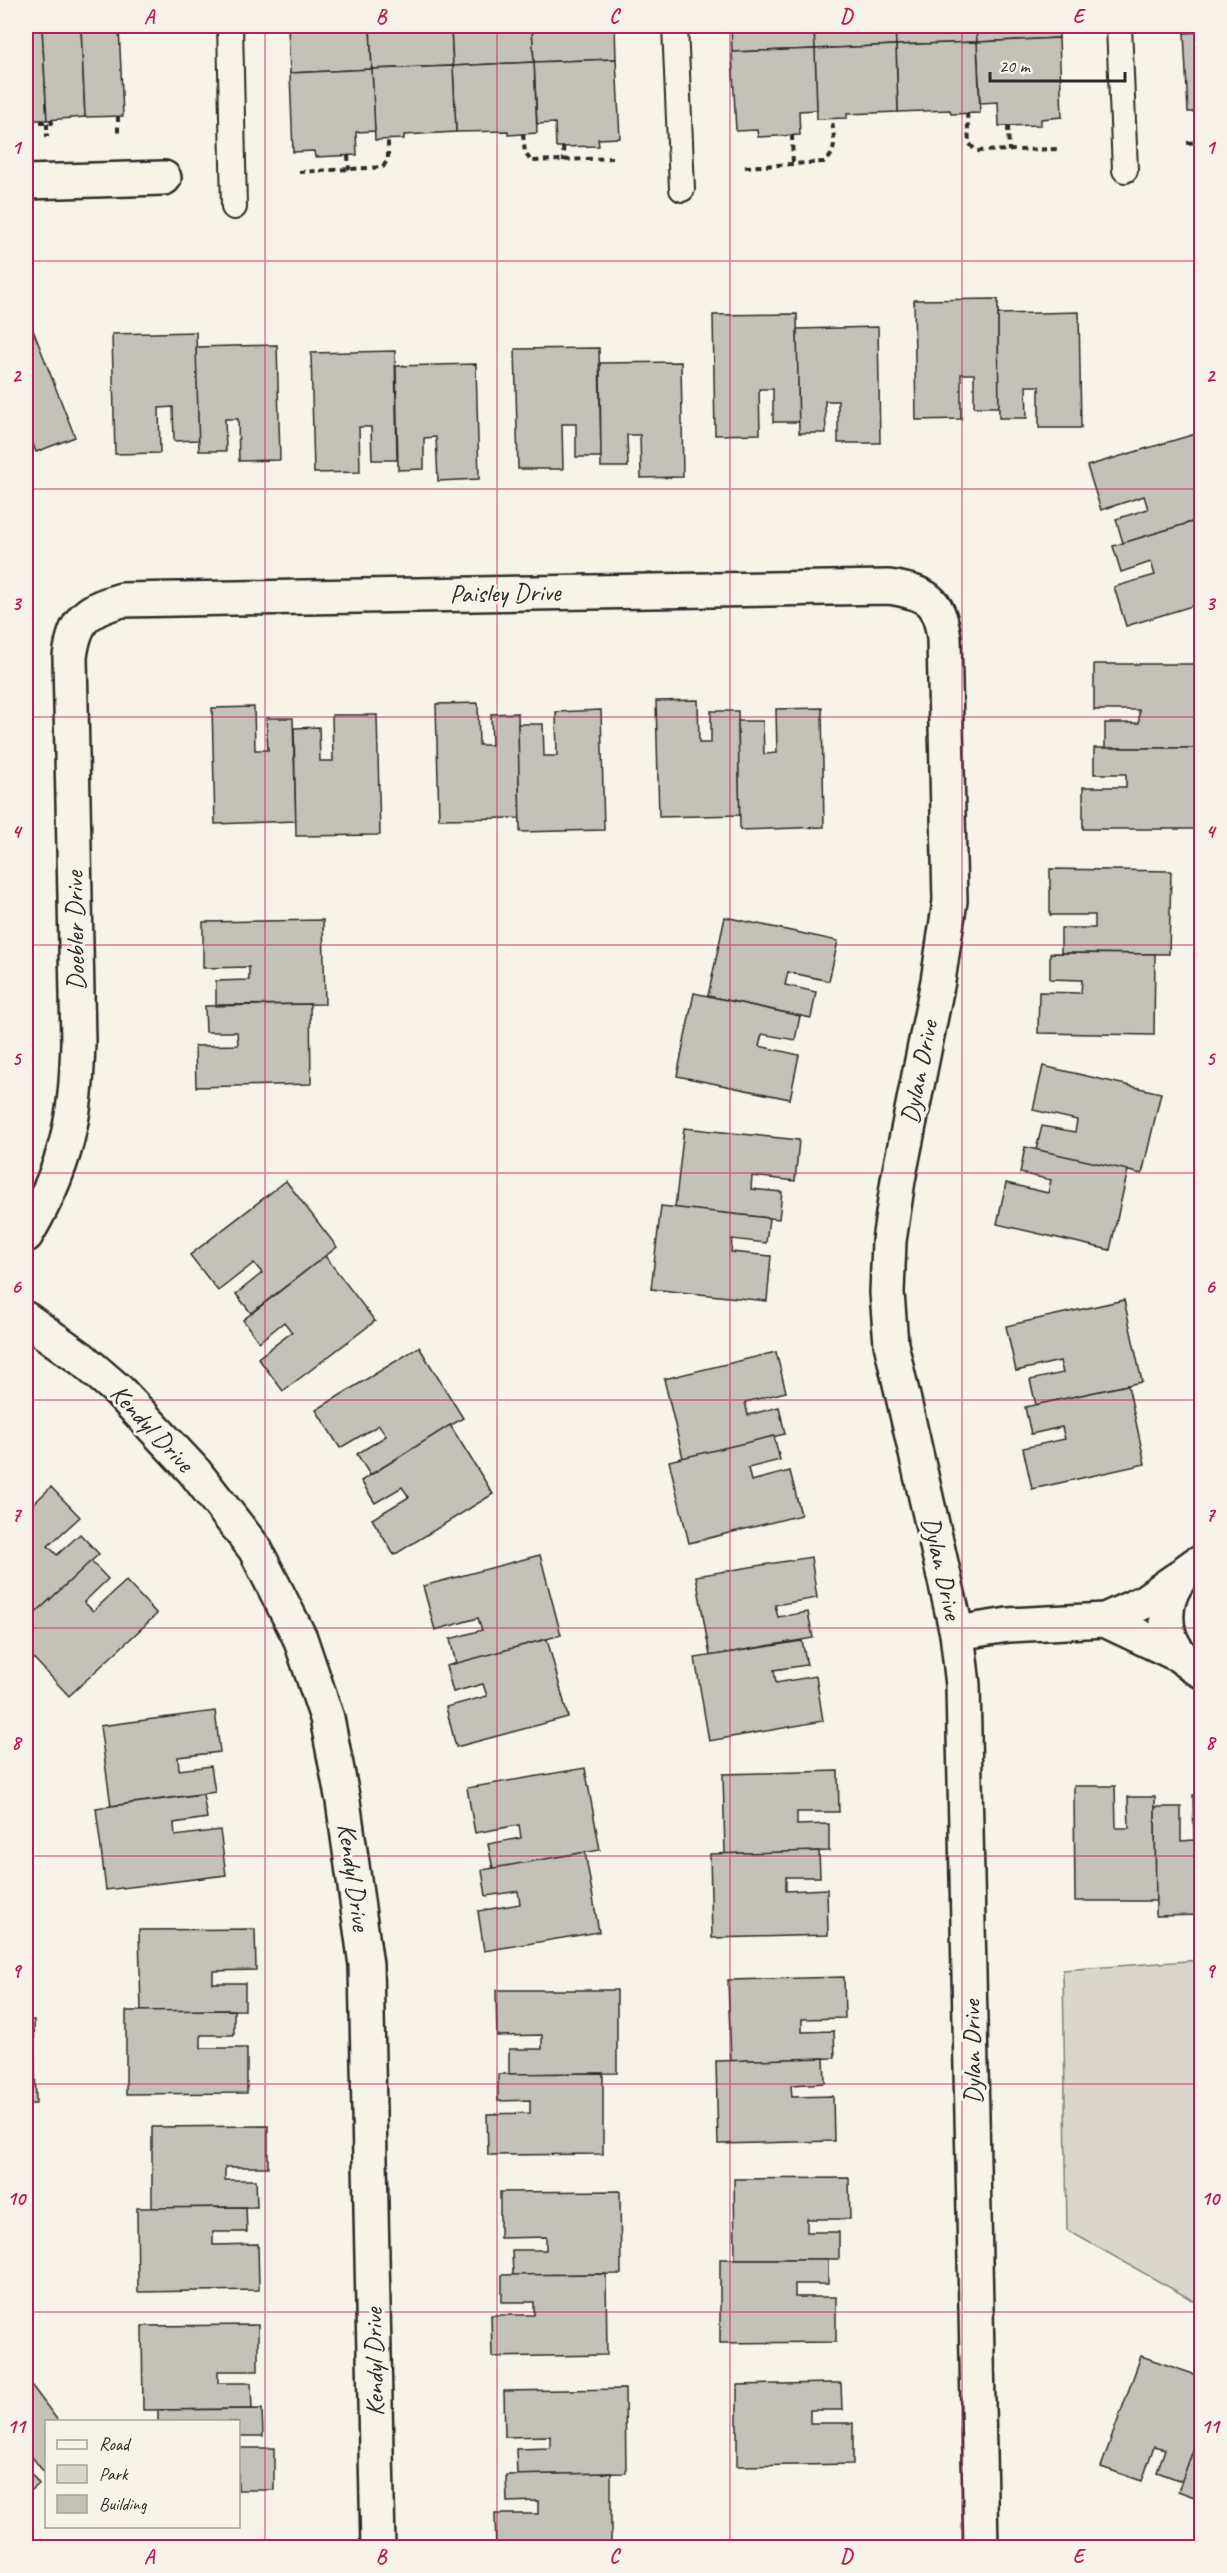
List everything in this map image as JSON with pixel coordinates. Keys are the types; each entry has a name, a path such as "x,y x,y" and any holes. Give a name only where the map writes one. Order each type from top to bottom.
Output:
{"street":[{"path":"26,182 164,178"},
{"name":"Paisley Drive","path":"81,620 101,606 122,600 889,587 911,590 932,600"},
{"name":"Dylan Drive","path":"932,600 942,617 944,638 950,901 938,981 898,1180 889,1241 887,1293 891,1344 957,1633 963,1685 981,2547"},
{"name":"Doebler Drive","path":"26,1235 57,1168 70,1126 76,1083 78,1042 70,657 73,635 81,620"},
{"name":"Kendyl Drive","path":"26,1319 82,1359 119,1391 194,1471 255,1549 300,1638 327,1718 343,1801 366,1965 378,2547"},
{"path":"957,1633 1008,1625 1106,1620 1144,1602 1189,1570"},
{"path":"1189,1570 1168,1597 1165,1617 1169,1638 1190,1663"},
{"path":"1106,1620 1190,1663"}],"lane":[{"path":"230,26 234,207"},
{"path":"675,26 681,189"},
{"path":"1119,26 1125,170"}],"path":[{"path":"967,113 971,147 984,153 1058,149"},
{"path":"118,116 118,134"},
{"path":"42,120 42,123 52,123 51,119"},
{"path":"745,167 819,164 832,156 834,151 832,119"},
{"path":"47,123 47,137"},
{"path":"1008,126 1009,151"},
{"path":"523,134 527,158 537,161 615,159"},
{"path":"792,135 793,165"},
{"path":"299,172 383,167 388,159 388,139"},
{"path":"1187,143 1202,142"},
{"path":"563,147 564,161"},
{"path":"348,156 349,170"}],"green space":[{"path":"1202,1960 1201,2305 1067,2230 1063,1970"}],"building":[{"path":"26,26 42,26 47,120 26,120"},
{"path":"42,26 81,26 85,117 47,120"},
{"path":"81,26 119,26 123,116 85,117"},
{"path":"288,26 370,26 372,69 290,73"},
{"path":"370,26 451,26 453,66 372,69"},
{"path":"451,26 532,26 534,62 453,66"},
{"path":"532,26 615,26 616,59 534,62"},
{"path":"731,26 814,26 815,49 732,52"},
{"path":"814,26 895,26 896,45 815,49"},
{"path":"895,26 976,26 977,42 896,45"},
{"path":"976,26 1059,26 1059,38 977,42"},
{"path":"1184,26 1202,26 1202,32 1184,33"},
{"path":"1202,32 1202,112 1188,112 1184,33"},
{"path":"1059,38 1062,117 1041,119 1041,125 999,126 998,102 980,103 977,42"},
{"path":"977,42 980,113 951,114 950,110 898,112 896,45"},
{"path":"896,45 898,112 847,114 847,118 817,119 815,49"},
{"path":"815,49 817,110 799,111 800,135 758,137 757,130 736,131 732,52"},
{"path":"616,59 620,138 598,139 599,146 556,147 555,123 537,124 534,62"},
{"path":"534,62 537,133 508,135 508,131 456,132 453,66"},
{"path":"453,66 456,132 404,135 404,139 375,140 372,69"},
{"path":"372,69 375,131 356,132 357,155 315,157 314,151 293,152 290,73"},
{"path":"998,299 999,407 974,407 974,374 961,374 961,419 916,420 914,300"},
{"path":"1079,312 1081,428 1039,428 1039,386 1026,386 1027,418 999,418 998,314"},
{"path":"797,314 799,422 773,422 773,389 759,389 760,434 715,435 713,315"},
{"path":"878,327 880,443 838,443 838,401 825,401 826,433 799,433 797,329"},
{"path":"33,330 75,437 36,452 26,425 26,333"},
{"path":"196,332 199,440 174,441 173,407 159,408 160,453 115,454 112,334"},
{"path":"277,345 280,460 239,461 238,419 225,419 226,451 199,451 196,347"},
{"path":"599,348 601,457 576,457 576,424 562,424 563,469 518,469 515,349"},
{"path":"395,351 397,460 372,460 371,427 359,427 360,472 314,473 311,353"},
{"path":"681,362 683,477 641,478 640,435 627,435 628,467 601,467 600,363"},
{"path":"476,364 479,479 438,481 436,437 424,438 424,469 398,470 396,366"},
{"path":"1202,432 1202,519 1123,543 1116,519 1148,509 1144,496 1101,510 1087,466"},
{"path":"1202,519 1202,603 1126,626 1114,587 1155,575 1151,562 1121,572 1113,546"},
{"path":"1094,664 1202,664 1202,748 1105,748 1105,723 1139,723 1139,710 1094,710"},
{"path":"698,700 699,743 711,743 711,711 738,711 740,815 659,817 656,701"},
{"path":"478,703 479,745 492,745 491,714 518,713 520,818 439,819 436,704"},
{"path":"254,707 255,750 268,750 266,718 293,718 296,821 215,824 212,708"},
{"path":"822,708 824,827 740,830 738,721 763,721 764,754 777,753 776,709"},
{"path":"601,710 604,830 520,832 518,724 543,724 544,756 557,756 556,712"},
{"path":"332,715 377,715 380,835 296,836 294,728 319,727 320,761 333,761"},
{"path":"1094,748 1199,748 1199,829 1083,829 1083,787 1126,787 1126,774 1094,774"},
{"path":"1050,869 1171,871 1169,954 1061,953 1061,928 1095,928 1095,915 1050,915"},
{"path":"725,917 838,941 829,981 788,972 785,985 816,992 811,1018 708,996"},
{"path":"323,920 325,1004 216,1005 216,981 249,980 249,967 203,968 203,922"},
{"path":"1050,953 1155,954 1154,1035 1038,1033 1039,992 1081,993 1082,980 1050,979"},
{"path":"694,993 800,1016 795,1040 762,1034 759,1046 799,1055 790,1099 677,1076"},
{"path":"310,1004 311,1084 196,1087 195,1046 238,1045 237,1032 206,1032 205,1006"},
{"path":"1043,1066 1161,1093 1142,1174 1036,1150 1042,1126 1075,1132 1077,1120 1033,1110"},
{"path":"684,1128 799,1140 795,1181 752,1176 751,1189 782,1192 779,1219 675,1208"},
{"path":"1025,1147 1128,1170 1110,1250 997,1224 1006,1183 1048,1193 1051,1180 1020,1173"},
{"path":"286,1181 337,1247 251,1313 236,1294 262,1273 254,1263 218,1291 190,1255"},
{"path":"661,1206 769,1218 766,1243 732,1239 731,1252 771,1256 767,1301 651,1289"},
{"path":"325,1256 375,1321 283,1391 258,1358 292,1332 284,1322 259,1342 243,1320"},
{"path":"1124,1300 1142,1382 1036,1405 1030,1380 1063,1373 1060,1361 1016,1371 1006,1326"},
{"path":"419,1347 463,1418 370,1475 357,1454 386,1436 379,1425 340,1448 316,1410"},
{"path":"776,1352 786,1392 745,1402 748,1415 779,1407 785,1434 683,1458 664,1379"},
{"path":"1128,1385 1145,1464 1032,1489 1023,1448 1065,1439 1062,1427 1031,1434 1025,1407"},
{"path":"450,1425 493,1494 394,1555 372,1519 409,1497 402,1487 375,1503 361,1481"},
{"path":"774,1436 780,1460 748,1468 751,1481 790,1471 801,1515 689,1543 669,1461"},
{"path":"51,1487 80,1517 48,1546 57,1555 80,1534 99,1554 26,1622 26,1511"},
{"path":"540,1555 561,1635 456,1664 450,1639 482,1630 478,1618 435,1630 423,1586"},
{"path":"811,1557 817,1598 775,1605 778,1617 808,1612 813,1638 710,1656 696,1576"},
{"path":"91,1561 108,1579 84,1602 93,1611 126,1581 157,1614 69,1696 26,1650 26,1622"},
{"path":"547,1639 568,1717 456,1747 446,1707 487,1696 483,1684 453,1692 446,1666"},
{"path":"802,1641 807,1665 774,1670 776,1683 816,1676 823,1721 709,1741 695,1658"},
{"path":"215,1711 220,1752 178,1757 179,1770 211,1766 215,1792 111,1806 100,1726"},
{"path":"585,1768 600,1850 493,1869 488,1844 521,1838 519,1825 475,1833 467,1788"},
{"path":"838,1771 839,1812 797,1812 797,1825 829,1824 829,1851 725,1854 723,1774"},
{"path":"1074,1786 1115,1786 1116,1828 1129,1828 1128,1797 1155,1797 1156,1901 1075,1901"},
{"path":"203,1794 207,1818 174,1823 175,1836 220,1830 226,1875 106,1890 96,1808"},
{"path":"1193,1795 1202,1795 1202,1915 1156,1916 1155,1807 1181,1807 1181,1841 1194,1840"},
{"path":"819,1851 820,1877 786,1877 786,1891 827,1889 828,1935 712,1938 710,1854"},
{"path":"585,1852 599,1932 484,1951 478,1911 520,1904 518,1891 486,1896 482,1870"},
{"path":"255,1929 256,1970 213,1971 213,1983 245,1983 245,2010 141,2011 139,1930"},
{"path":"844,1977 845,2018 802,2019 802,2032 834,2031 835,2058 731,2061 728,1980"},
{"path":"496,1990 617,1990 617,2073 509,2074 509,2049 542,2049 542,2035 497,2036"},
{"path":"234,2010 234,2035 201,2035 201,2048 247,2048 247,2093 126,2094 126,2011"},
{"path":"26,2020 34,2020 36,2104 26,2104"},
{"path":"824,2058 825,2083 791,2085 792,2097 833,2096 834,2141 718,2144 716,2061"},
{"path":"603,2073 603,2154 488,2155 487,2114 530,2113 530,2100 498,2101 498,2074"},
{"path":"268,2126 268,2167 225,2167 225,2180 256,2180 257,2207 152,2208 152,2127"},
{"path":"849,2178 850,2219 807,2219 807,2232 839,2232 839,2259 735,2259 734,2179"},
{"path":"620,2191 621,2274 513,2275 512,2250 546,2250 546,2237 500,2238 500,2192"},
{"path":"246,2207 247,2232 213,2232 213,2245 258,2244 259,2290 138,2292 137,2208"},
{"path":"720,2259 828,2259 828,2284 795,2284 795,2297 836,2297 836,2342 720,2343"},
{"path":"606,2274 607,2355 492,2357 491,2315 534,2315 534,2302 502,2302 502,2275"},
{"path":"258,2325 258,2371 218,2371 218,2383 251,2383 252,2409 143,2410 142,2326"},
{"path":"1141,2356 1202,2377 1202,2426 1182,2481 1157,2472 1165,2449 1154,2446 1142,2481 1101,2467"},
{"path":"26,2378 58,2420 45,2420 45,2474 33,2458 26,2464"},
{"path":"841,2383 842,2410 810,2410 810,2423 853,2423 853,2464 737,2466 737,2385"},
{"path":"625,2389 626,2473 517,2475 516,2449 550,2448 550,2436 505,2437 504,2391"},
{"path":"262,2409 263,2436 240,2436 240,2420 158,2420 158,2410"},
{"path":"1202,2426 1202,2500 1178,2491"},
{"path":"240,2448 274,2448 274,2490 240,2490"},
{"path":"26,2466 39,2484 26,2495"},
{"path":"611,2473 611,2548 496,2548 495,2514 538,2514 538,2501 507,2502 506,2475"}]}
